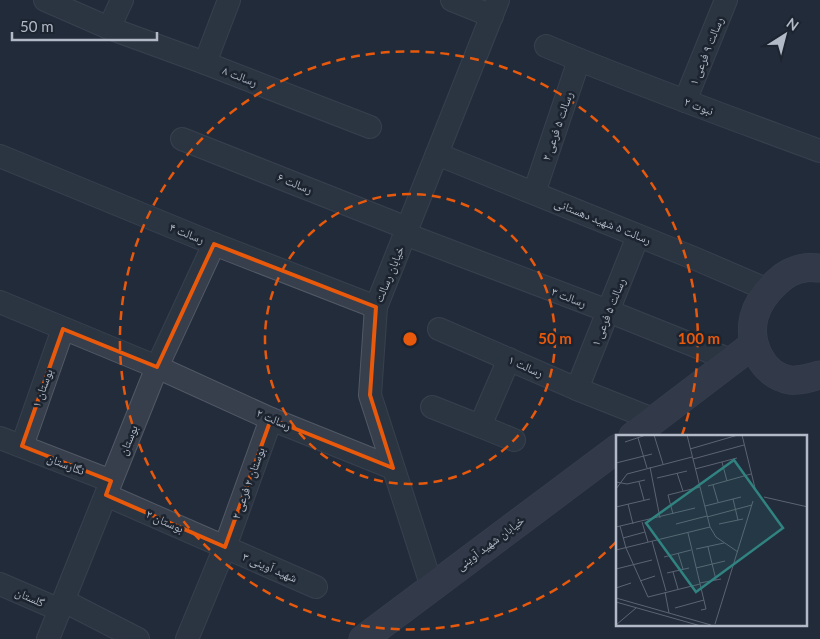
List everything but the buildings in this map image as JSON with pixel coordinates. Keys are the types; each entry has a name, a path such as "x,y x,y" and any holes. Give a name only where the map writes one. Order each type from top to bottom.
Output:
{"street":[{"name":"رسالت ۸","path":"44,0 109,28 370,127"},
{"path":"109,28 122,0"},
{"path":"205,63 229,0"},
{"path":"452,0 495,8"},
{"name":"رسالت ۹ فرعی ۱","path":"685,101 726,0"},
{"name":"خیابان رسالت","path":"432,587 370,395 376,307 495,8"},
{"name":"نبوت ۲","path":"546,46 685,101 820,151"},
{"name":"رسالت ۵ فرعی ۲","path":"534,193 579,60"},
{"name":"رسالت ۶","path":"182,139 406,231"},
{"name":"رسالت ۵ شهید دهستانی","path":"437,154 768,290"},
{"name":"رسالت ۴","path":"0,156 214,244 376,307"},
{"name":"رسالت ۳","path":"406,231 733,361"},
{"name":"رسالت ۵ فرعی ۱","path":"577,389 638,236"},
{"name":"بوستان","path":"48,639 157,367 214,244"},
{"path":"820,268 803,268 784,276 768,290 754,316 752,331 754,344 761,361 773,373 789,380 807,380 820,375"},
{"path":"0,302 157,367"},
{"name":"بوستان ۱","path":"22,446 63,329"},
{"name":"رسالت ۱","path":"439,329 577,389 655,420"},
{"path":"634,435 754,344"},
{"path":"480,426 509,359"},
{"name":"رسالت ۲","path":"157,367 271,419 393,468"},
{"path":"432,407 514,440"},
{"name":"بوستان ۲ فرعی ۲","path":"188,639 225,547 271,419"},
{"name":"نگارستان","path":"0,438 67,464 109,488"},
{"name":"خیابان شهید آوینی","path":"363,639 616,449"},
{"name":"بوستان ۲","path":"109,488 225,547"},
{"name":"شهید آوینی ۳","path":"225,547 316,587"},
{"name":"گلستان","path":"0,584 62,606 138,639"}],"highlighted area":[{"path":"214,244 376,307 370,395 393,468 271,419 225,547 106,495 111,481 22,446 63,329 157,367"}]}
